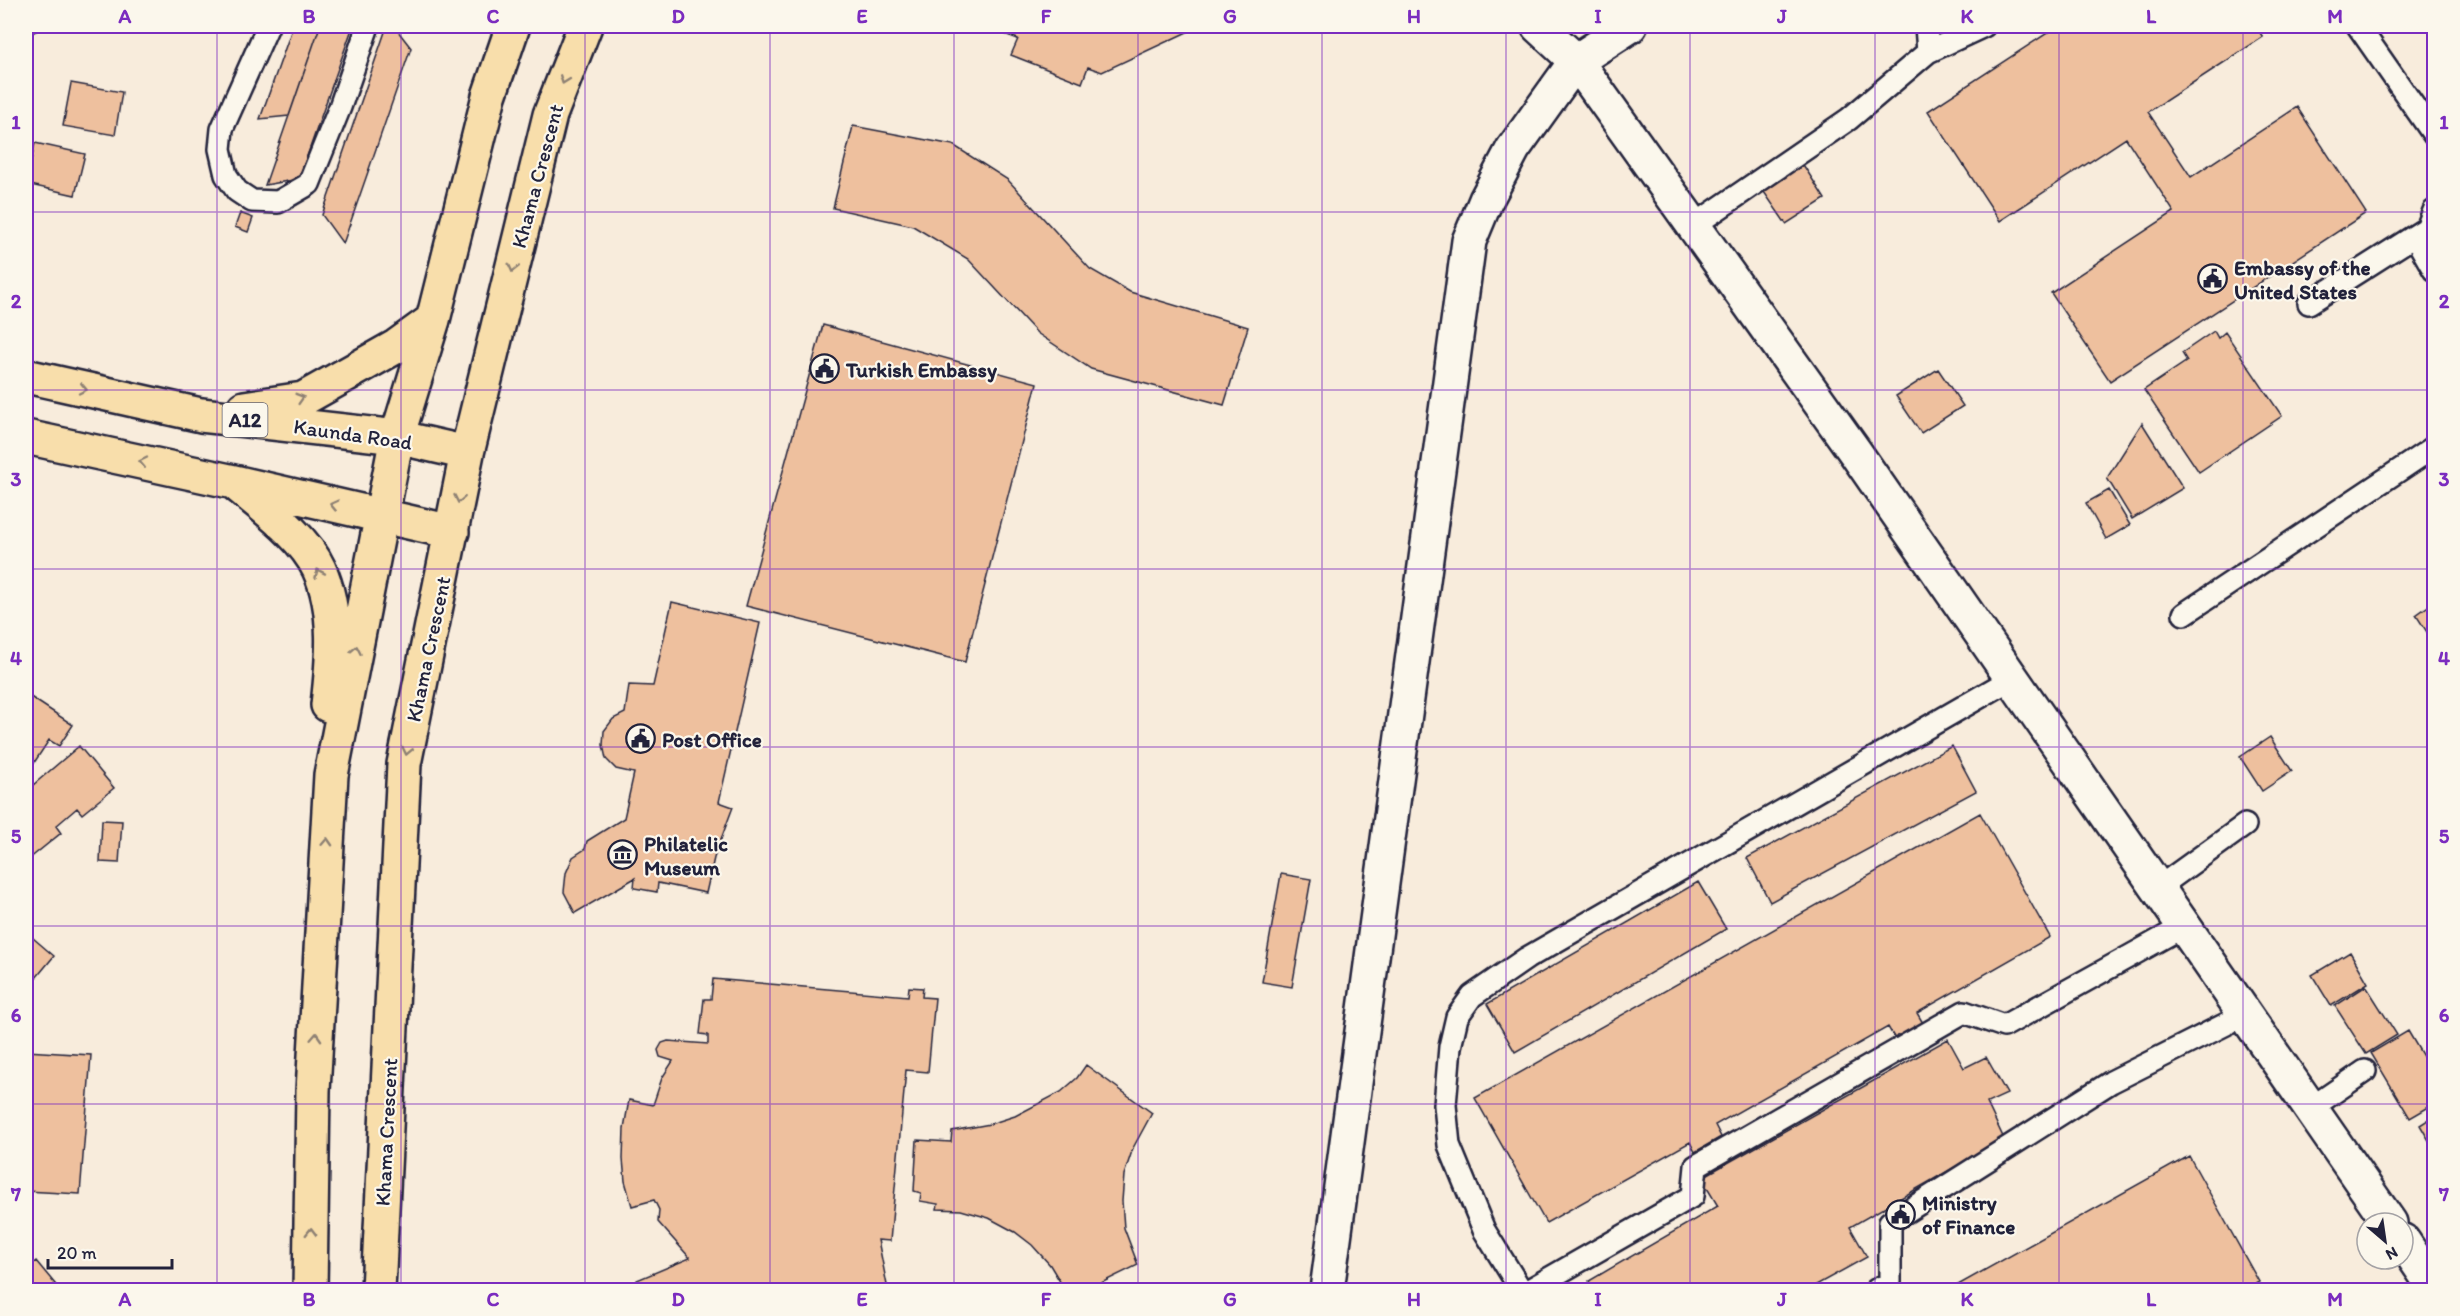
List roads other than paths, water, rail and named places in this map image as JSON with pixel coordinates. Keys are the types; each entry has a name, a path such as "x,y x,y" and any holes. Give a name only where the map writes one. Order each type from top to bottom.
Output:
{"main road":[{"path":"331,776 397,437 433,320 489,96 513,26"},
{"name":"Khama Crescent","path":"378,1290 404,764 467,453 550,116 585,26"},
{"path":"201,415 303,399 397,346 433,320"},
{"name":"Kaunda Road","path":"26,376 201,415 397,437 467,453"},
{"path":"26,437 452,532"},
{"path":"234,482 279,521 299,542 319,568 330,600 332,636 327,722 331,776 313,1091 310,1290"}],"street":[{"path":"1538,26 1576,61 1855,452 2186,925 2382,1211"},
{"path":"1327,1290 1469,241 1486,200 1513,149 1576,61 1630,26"},
{"path":"2415,1259 2434,1287"}],"lane":[{"path":"268,26 222,129 220,148 226,175 237,191 252,201 278,201 309,184 340,107 368,26"},
{"path":"1926,26 1928,52"},
{"path":"1693,226 1849,119 1928,52 1984,26"},
{"path":"2358,26 2434,135"},
{"path":"2310,303 2415,237 2427,228 2434,211"},
{"path":"2415,237 2434,270"},
{"path":"2184,614 2434,447"},
{"path":"1521,1290 1484,1230 1449,1145 1445,1105 1450,1047 1457,1017 1472,996 1527,958 2013,678"},
{"path":"2159,887 2245,825"},
{"path":"1530,1290 1693,1196 1696,1166 1964,1012 2004,1026 2186,925"},
{"path":"1876,1290 1890,1282 1890,1222 2111,1082 2246,1014"},
{"path":"2311,1108 2366,1071"}],"place":[{"name":"Embassy of the United States","path":"2213,279"},
{"name":"Turkish Embassy","path":"825,369"},
{"name":"Post Office","path":"641,739"},
{"name":"Philatelic Museum","path":"623,855"},
{"name":"Ministry of Finance","path":"1901,1214"}]}
